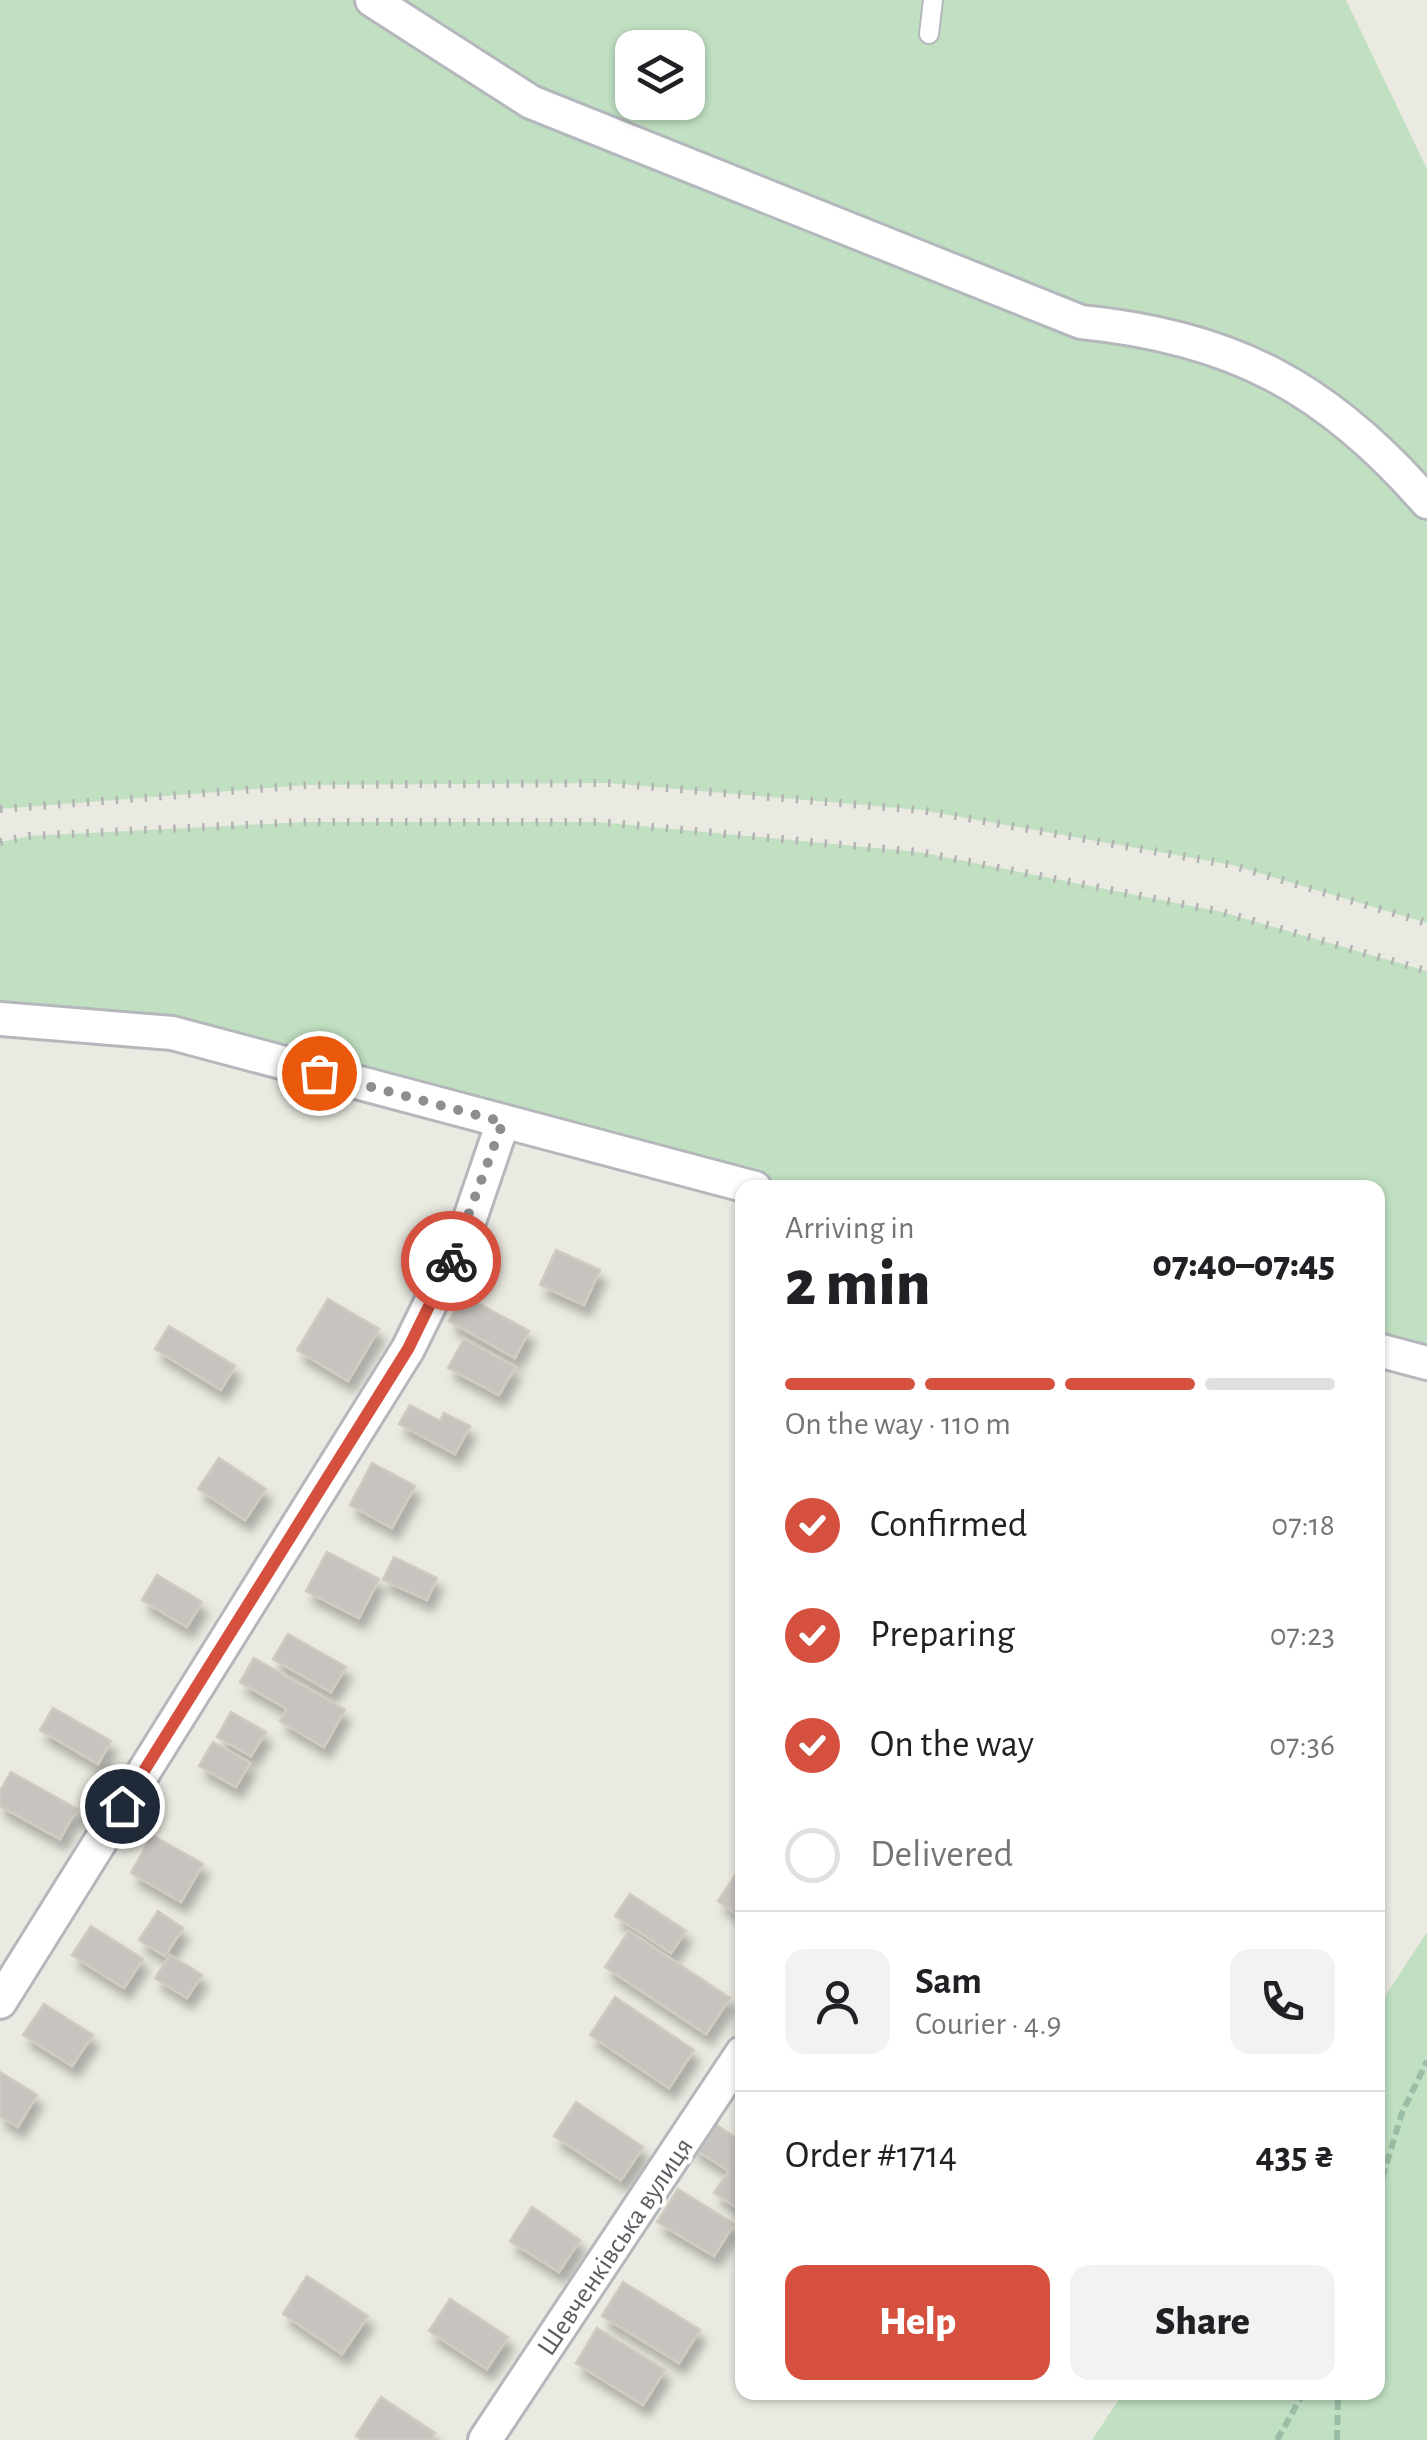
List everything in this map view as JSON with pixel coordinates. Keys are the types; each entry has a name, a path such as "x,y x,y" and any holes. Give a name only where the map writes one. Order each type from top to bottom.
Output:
{"street":[{"path":"372,0 549,110 1081,322 1140,328 1206,343 1269,370 1378,445 1427,502"},
{"path":"0,1019 172,1033 735,1183"},
{"path":"0,2002 408,1349 465,1233 503,1122"},
{"path":"1385,1352 1427,1363"},
{"name":"Шевченківська вулиця","path":"484,2440 735,2063"}],"lane":[{"path":"929,34 934,0"}],"path":[{"path":"1385,2169 1402,2113 1427,2061"},
{"path":"1277,2440 1300,2400"},
{"path":"1337,2440 1338,2400"}],"green space":[{"path":"0,0 1346,0 1427,169 1427,923 1232,865 921,810 608,783 307,785 0,809"},
{"path":"303,822 599,822 919,852 1222,912 1427,971 1427,1363 1385,1352 1385,1180 735,1182 172,1033 0,1019 0,842 29,836"},
{"path":"1427,1932 1427,2440 1092,2440 1118,2400 1385,2400 1385,1996"}],"building":[{"path":"556,1250 600,1270 584,1305 540,1285"},
{"path":"463,1295 529,1331 515,1358 449,1321"},
{"path":"328,1299 379,1329 348,1381 297,1350"},
{"path":"169,1326 235,1366 221,1390 155,1349"},
{"path":"464,1339 515,1367 499,1395 448,1368"},
{"path":"410,1405 440,1421 444,1413 470,1426 455,1454 399,1424"},
{"path":"219,1458 266,1489 245,1520 198,1489"},
{"path":"372,1463 415,1486 392,1528 350,1505"},
{"path":"327,1552 379,1579 359,1618 306,1591"},
{"path":"394,1557 437,1578 427,1600 383,1580"},
{"path":"157,1575 202,1602 187,1627 142,1600"},
{"path":"288,1634 346,1667 331,1692 273,1659"},
{"path":"254,1658 345,1710 324,1747 280,1721 287,1709 240,1682"},
{"path":"53,1708 111,1741 98,1764 40,1730"},
{"path":"231,1712 266,1732 251,1756 217,1737"},
{"path":"213,1742 250,1763 236,1787 199,1766"},
{"path":"11,1772 77,1809 60,1839 0,1806 0,1791"},
{"path":"152,1835 203,1864 181,1902 131,1873"},
{"path":"735,1876 735,1913 718,1901"},
{"path":"630,1894 686,1931 671,1953 615,1916"},
{"path":"158,1911 183,1928 165,1956 139,1940"},
{"path":"91,1926 143,1959 124,1988 72,1955"},
{"path":"629,1931 730,1998 706,2034 605,1967"},
{"path":"170,1955 202,1975 187,1998 155,1978"},
{"path":"615,1997 694,2050 669,2088 590,2035"},
{"path":"44,2004 93,2035 72,2066 23,2035"},
{"path":"0,2072 37,2095 18,2127 0,2116"},
{"path":"576,2102 643,2147 621,2180 554,2136"},
{"path":"709,2120 735,2137 735,2206 714,2193 729,2171 691,2147"},
{"path":"678,2189 734,2224 714,2256 657,2222"},
{"path":"532,2207 580,2240 559,2272 510,2241"},
{"path":"307,2276 368,2316 342,2354 283,2314"},
{"path":"623,2282 700,2330 679,2363 602,2316"},
{"path":"450,2299 508,2337 487,2369 429,2331"},
{"path":"597,2328 665,2370 643,2405 576,2363"},
{"path":"381,2397 435,2433 430,2440 362,2440 356,2436"}],"railway":[{"path":"0,809 307,785 608,783 921,810 1232,865 1427,923"},
{"path":"0,842 29,836 303,822 599,822 919,852 1222,912 1427,971"}],"way so far":[{"path":"319,1073 503,1122 465,1233 451,1261"}],"route":[{"path":"122,1806 408,1349 451,1261"}]}
